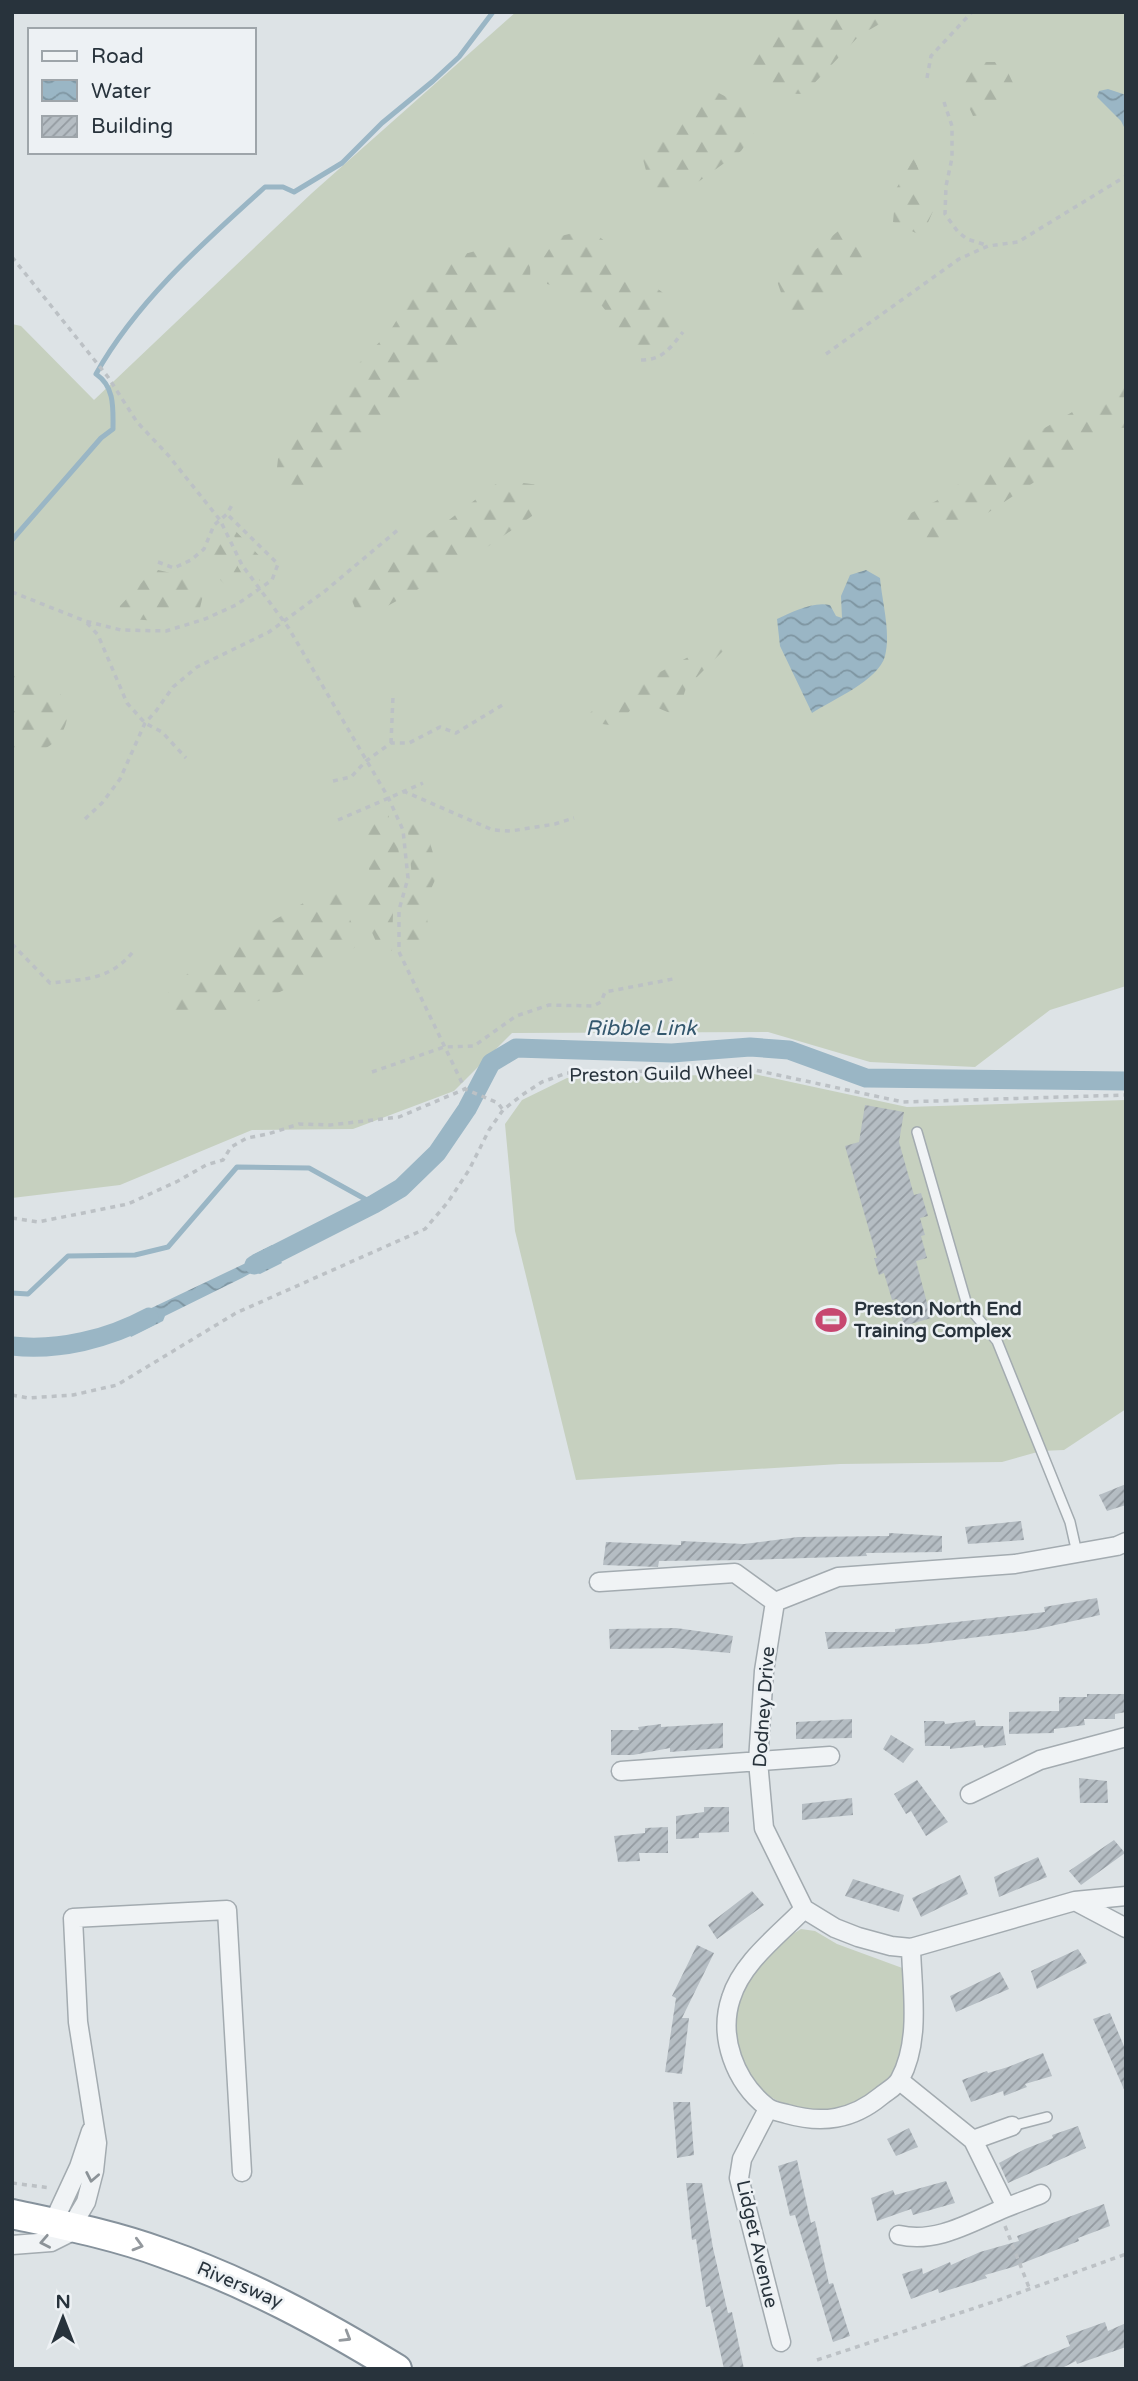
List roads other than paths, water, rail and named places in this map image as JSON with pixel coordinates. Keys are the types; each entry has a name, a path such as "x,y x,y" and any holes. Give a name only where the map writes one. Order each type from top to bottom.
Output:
{"highway":[{"name":"Riversway","path":"12,2214 63,2225 163,2253 268,2296 325,2325 397,2369"}],"street":[{"path":"599,1582 735,1573 775,1602 838,1577 1015,1564 1117,1546 1126,1542"},
{"name":"Dodney Drive","path":"775,1602 764,1671 758,1761 764,1828 804,1909"},
{"path":"971,1794 1040,1760 1126,1737"},
{"path":"621,1771 830,1756"},
{"path":"911,1948 911,2046 900,2081 868,2107 821,2121 768,2109 744,2081 734,2064 727,2046 727,2017 731,1997 746,1968 804,1909 835,1928 858,1937 891,1946 911,1948 1075,1901 1126,1896"},
{"path":"1075,1901 1126,1928"},
{"path":"12,2245 51,2242 61,2238 63,2225 86,2202 94,2171 97,2143 78,2022 72,1917 227,1910 242,2172"},
{"path":"900,2081 973,2140 1002,2209"},
{"name":"Lidget Avenue","path":"768,2109 742,2159 739,2178 781,2342"},
{"path":"973,2140 1012,2126"},
{"path":"899,2235 913,2238 933,2236 1041,2194"}],"lane":[{"path":"917,1132 967,1305 998,1342 1070,1522 1077,1553"},
{"path":"1012,2126 1047,2117"}],"water":[{"path":"1108,89 1126,95 1126,131 1121,121 1097,97 1099,91"},
{"path":"866,570 880,578 887,627 885,656 881,665 865,681 812,713 780,646 777,619 803,608 823,604 830,605 836,616 842,618 841,596 850,575"},
{"path":"272,1245 282,1263 260,1274 253,1272 165,1316 163,1321 131,1337 122,1322 248,1262 252,1255"}],"waterway":[{"path":"12,540 101,438 113,429 110,392 96,374 112,348 151,298 195,251 265,187 283,187 294,192 342,163 382,123 459,57 493,12"},
{"name":"Ribble Link","path":"254,1265 401,1188 437,1153 467,1109 491,1063 516,1048 672,1053 750,1047 789,1050 866,1078 1126,1081"},
{"path":"12,1293 28,1294 68,1256 135,1255 168,1247 237,1167 309,1168 374,1204"},
{"name":"Ribble Link","path":"12,1346 47,1347 83,1342 117,1332 149,1317"}],"place":[{"name":"Preston North End Training Complex","path":"831,1320"}]}
